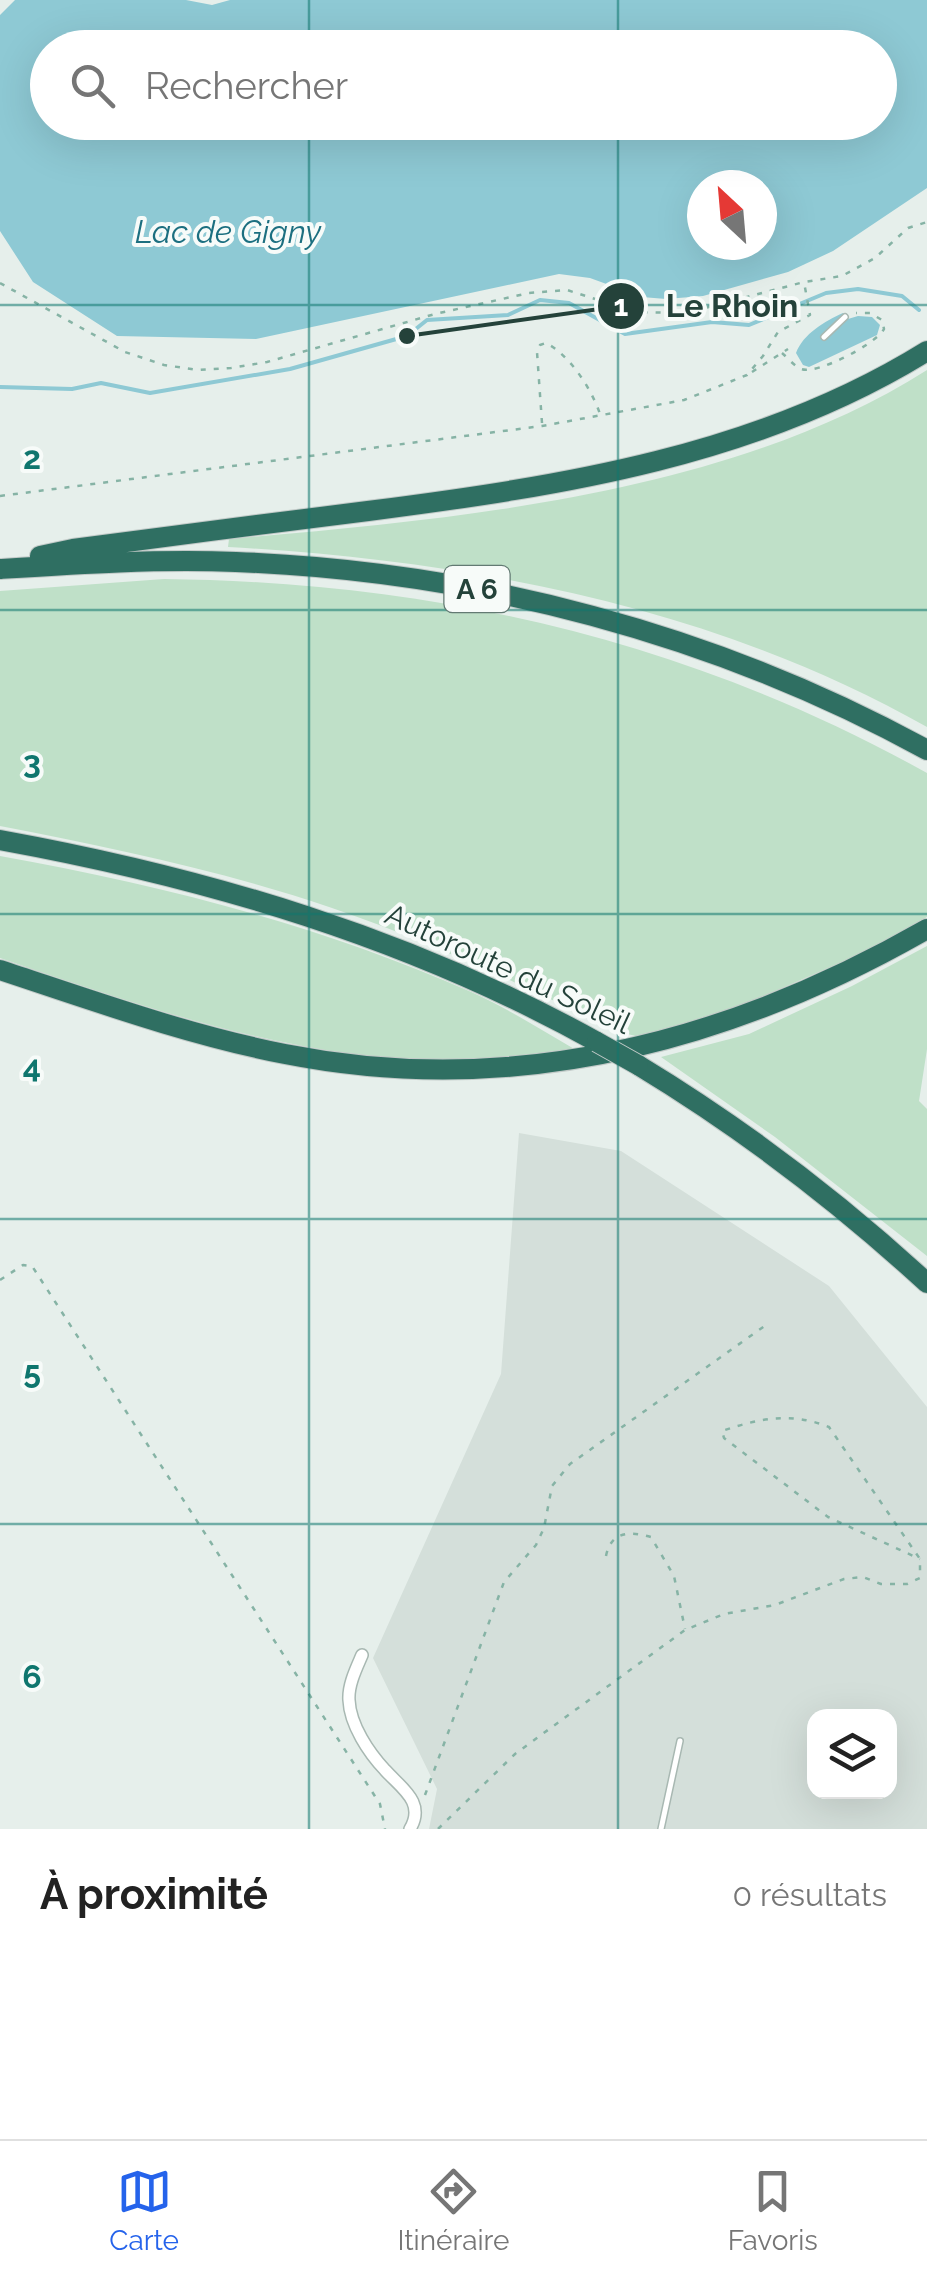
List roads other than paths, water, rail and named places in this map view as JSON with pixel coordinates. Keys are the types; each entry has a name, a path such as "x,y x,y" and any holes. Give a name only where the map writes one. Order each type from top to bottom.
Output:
{"highway":[{"path":"0,567 73,549 468,497 626,470 764,430 866,385 927,350"},
{"name":"A 6","path":"0,567 238,562 357,571 480,590 613,622 704,650 806,691 927,750"},
{"name":"Autoroute du Soleil","path":"0,840 154,872 322,920 458,973 597,1042 727,1122 803,1178 927,1283"},
{"path":"0,970 180,1028 273,1052 368,1066 477,1070 586,1058 692,1034 794,996 927,929"}],"street":[{"path":"362,1654 348,1696 350,1709 363,1741 384,1770 408,1792 415,1808 410,1829"}],"lane":[{"path":"824,337 845,317"},
{"path":"661,1829 680,1742"}],"water":[{"name":"Lac de Gigny","path":"15,0 186,0 212,5 230,0 927,0 927,188 833,251 788,272 703,296 666,299 642,297 590,278 559,274 256,339 117,336 33,282 0,231 0,15"},
{"path":"843,313 848,319 872,317 880,325 877,335 809,367 803,365 796,353 804,340"}],"waterway":[{"path":"0,387 72,389 101,383 150,393 290,369 407,336 427,320 508,315 540,300 569,303 625,334 712,322 749,325 826,293 858,289 902,296 919,310"}],"place":[{"name":"Le Rhoin","path":"407,336"}]}
